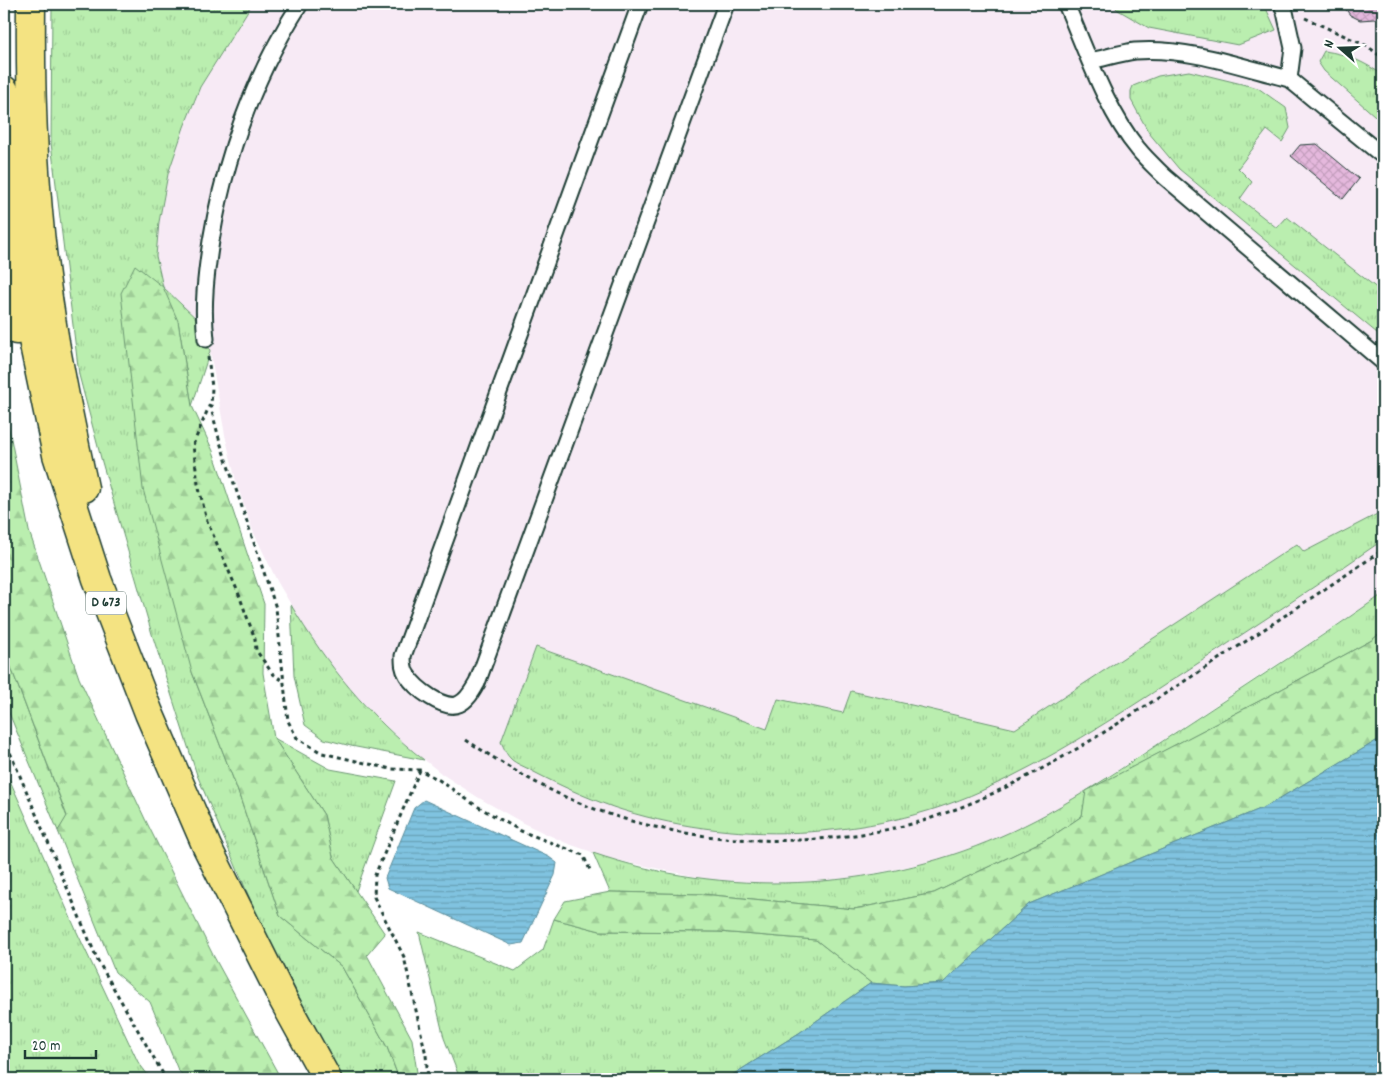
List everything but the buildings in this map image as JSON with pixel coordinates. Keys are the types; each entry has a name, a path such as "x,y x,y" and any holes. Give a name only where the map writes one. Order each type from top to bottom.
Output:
{"main road":[{"path":"31,4 32,142 45,277 60,369 92,528 97,579"},
{"name":"D 673","path":"4,90 16,233 28,316 57,455 97,579 149,713 207,847 284,1001 327,1079"},
{"path":"4,288 38,407 57,455"}],"lane":[{"path":"206,339 203,318 205,282 215,219 232,151 252,94 281,34 300,4"},
{"path":"640,4 403,656 403,666 407,676 422,691 437,701 450,705 458,705 468,699 477,683 726,4"},
{"path":"1066,4 1090,61 1122,125 1137,148 1165,177 1383,362"},
{"path":"1284,8 1293,48 1289,79"},
{"path":"1090,61 1135,51 1171,52 1205,57 1289,79 1383,156"}],"path":[{"path":"1284,8 1367,46 1383,58"},
{"path":"206,339 212,387 211,408 220,442 276,608 288,721 297,738 322,753 390,769 420,770 521,831 583,855 590,872"},
{"path":"212,400 193,445 198,484 207,521 238,592 255,639 256,650 272,673 283,681"},
{"path":"466,740 505,765 582,804 624,819 704,836 763,841 810,840 856,835 914,823 983,799 1040,770 1093,739 1383,550"},
{"path":"4,738 98,961 166,1079"},
{"path":"420,770 375,875 374,897 404,957 426,1055 428,1079"}],"shaded area":[{"path":"252,4 1383,4 1383,594 1060,807 1000,837 935,861 863,876 812,882 762,883 707,879 612,859 566,843 525,824 442,774 406,745 372,713 339,676 306,630 277,581 253,531 237,485 225,435 210,351 202,324 163,287 156,256 159,222 168,174 200,87"}],"green space":[{"path":"52,4 252,4 200,87 168,174 159,222 156,256 163,287 202,324 210,351 192,406 178,321 192,672 236,786 280,916 342,967 387,1047 399,1079 342,1079 258,918 197,775 152,634 79,375 51,143"},
{"path":"1112,4 1264,4 1276,30 1238,45 1149,28 1118,10"},
{"path":"1324,51 1355,59 1383,75 1383,123 1324,71 1318,62"},
{"path":"1189,71 1258,88 1286,108 1290,128 1282,142 1267,130 1238,168 1252,182 1240,199 1277,228 1287,217 1383,293 1383,338 1179,169 1149,133 1131,100 1133,86 1158,76"},
{"path":"135,265 163,287 178,321 192,406 213,451 264,604 263,673 274,738 324,815 333,857 385,934 367,955 412,1039 418,1079 399,1079 387,1047 342,967 280,916 236,786 192,672 143,489 121,293"},
{"path":"4,403 29,531 79,678 145,819 213,955 281,1079 186,1079 178,1070 150,1002 115,972 58,831 67,816 9,662 4,661"},
{"path":"1383,511 1383,540 1105,723 1032,766 981,791 938,808 893,820 846,828 798,832 751,832 703,828 657,820 613,807 542,776 513,761 501,742 536,647 767,729 778,699 843,713 851,691 1015,729 1297,544 1304,552"},
{"path":"1383,594 1383,631 1372,640 1087,791 1082,816 1051,837 934,893 854,909 702,894 610,892 593,853 643,867 694,877 746,882 798,882 850,878 901,869 951,855 999,837 1073,799 1144,754"},
{"path":"291,605 319,648 350,689 385,726 424,760 324,739 305,725 294,676"},
{"path":"1383,631 1383,737 1265,807 1029,904 943,983 904,986 871,983 816,940 719,932 600,931 554,919 565,901 610,892 702,894 854,909 934,893 1051,837 1082,816 1086,791 1269,696 1372,640"},
{"path":"4,661 9,662 67,817 58,831 4,701"},
{"path":"274,738 330,769 396,781 356,891 333,857 324,815"},
{"path":"4,767 76,930 138,1062 151,1079 4,1079"},
{"path":"554,919 600,931 719,932 816,940 871,983 799,1033 726,1079 460,1079 444,1038 419,932 515,971 543,950"}],"water":[{"path":"1383,737 1383,1079 726,1079 799,1033 871,983 904,986 943,983 1029,904 1265,807"},
{"path":"424,800 549,857 557,863 555,875 523,943 511,945 388,888 385,878 414,808"}]}
